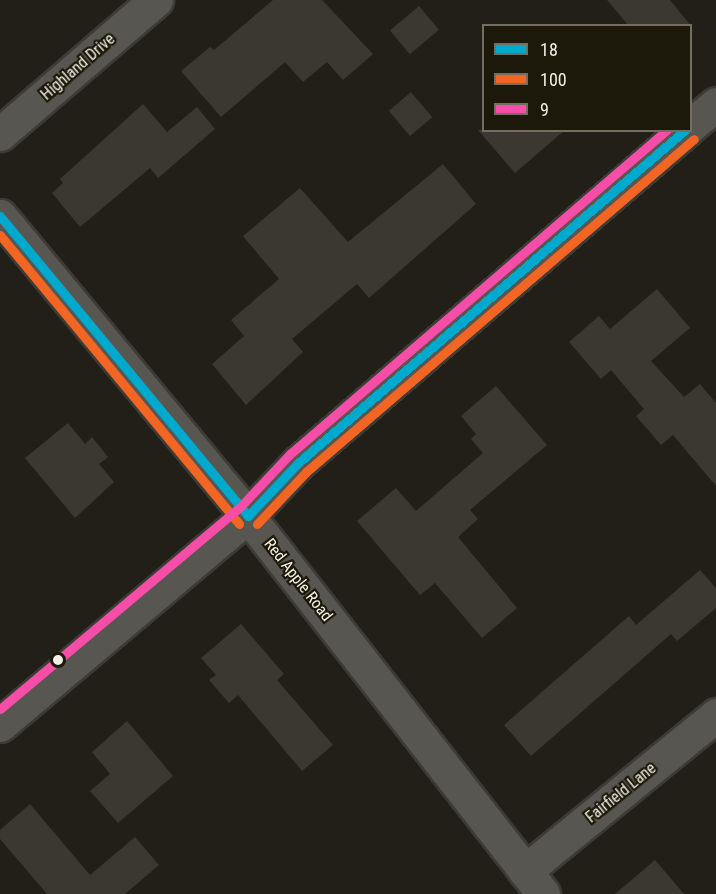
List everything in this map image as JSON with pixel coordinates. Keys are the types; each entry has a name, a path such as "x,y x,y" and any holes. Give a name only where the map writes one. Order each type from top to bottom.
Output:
{"street":[{"name":"Highland Drive","path":"0,134 156,0"},
{"path":"692,124 716,104"},
{"path":"0,725 248,516 298,463 684,132"},
{"name":"Red Apple Road","path":"0,216 248,516 534,883"},
{"name":"Fairfield Lane","path":"534,883 716,715"}],"building":[{"path":"273,0 322,0 373,54 343,80 327,62 303,82 285,62 221,117 181,71 210,47 214,50"},
{"path":"607,0 670,0 689,24 627,24"},
{"path":"419,6 439,30 410,54 390,30"},
{"path":"411,92 432,117 410,136 389,111"},
{"path":"143,104 167,132 197,107 215,129 158,178 150,168 80,227 52,193 63,183 60,179"},
{"path":"478,130 482,132 563,132 515,173"},
{"path":"443,164 476,204 369,298 357,284 292,339 303,352 246,405 212,364 244,336 231,320 279,279 243,236 300,188 348,242"},
{"path":"657,289 690,328 651,361 684,397 700,384 716,403 716,486 673,435 661,445 636,416 644,409 611,370 601,379 569,342 599,316 610,329"},
{"path":"496,386 547,445 470,510 478,519 458,537 517,608 482,638 435,583 420,595 357,521 396,488 416,511 483,453 471,439 476,434 461,416"},
{"path":"68,423 85,444 92,437 108,457 99,464 114,482 75,518 25,458"},
{"path":"700,570 716,588 716,608 677,641 671,634 531,756 504,725 629,616 636,625"},
{"path":"241,624 284,674 277,680 333,745 302,771 238,695 229,703 209,680 216,675 201,658"},
{"path":"127,721 173,776 118,823 90,791 110,774 92,752"},
{"path":"30,804 90,875 135,837 159,865 125,894 47,894 0,839 0,830"},
{"path":"655,860 684,894 615,894"}],"transit line":[{"name":"9","path":"0,709 240,507 290,454 665,132"},
{"name":"18","path":"248,516 298,463 683,132"},
{"name":"100","path":"257,524 306,472 694,139"},
{"name":"18","path":"0,216 248,516"},
{"name":"100","path":"0,235 239,524"}]}
